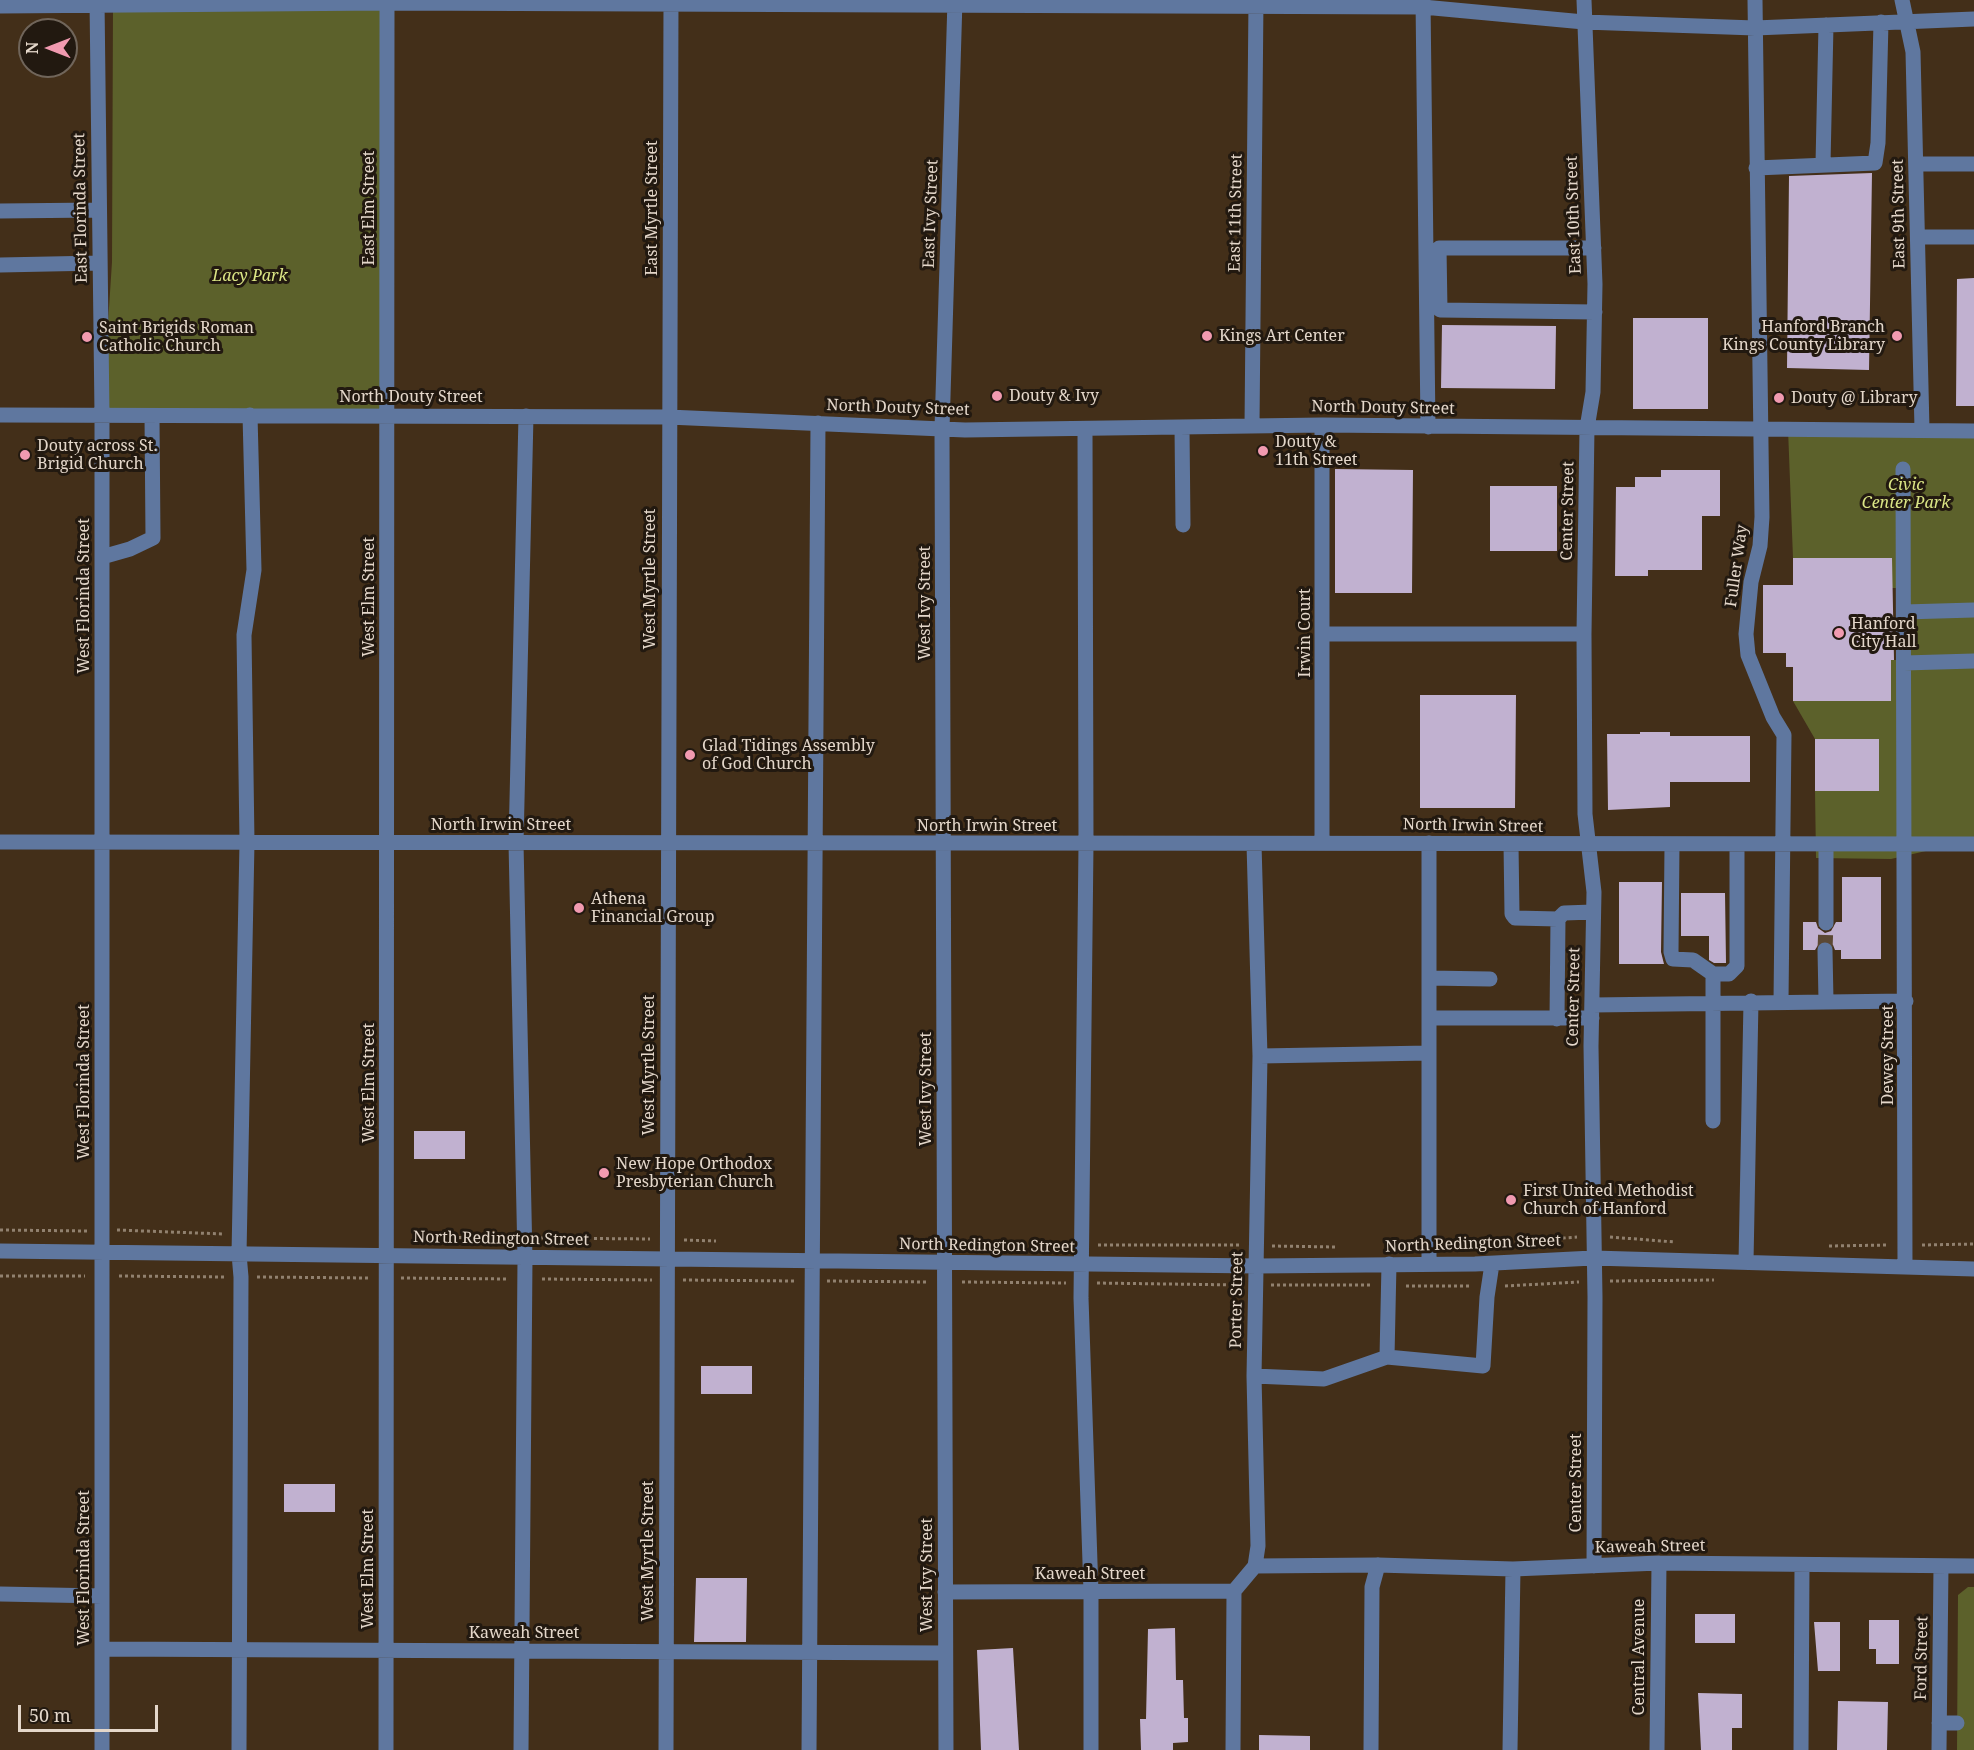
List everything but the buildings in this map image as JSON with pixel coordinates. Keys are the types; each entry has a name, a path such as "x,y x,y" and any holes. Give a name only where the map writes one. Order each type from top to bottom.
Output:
{"street":[{"name":"East 10th Street","path":"1584,0 1594,248 1593,392 1587,428"},
{"name":"Fuller Way","path":"1755,0 1761,546 1750,582 1746,634 1748,655 1773,717 1784,735 1781,1001"},
{"name":"East 9th Street","path":"1902,0 1913,52 1922,429"},
{"path":"0,6 97,3 387,2 1423,3 1584,22 1755,28 1974,19"},
{"name":"East Elm Street","path":"387,2 388,415"},
{"name":"East Myrtle Street","path":"668,417 671,2"},
{"name":"East Florinda Street","path":"97,3 102,415"},
{"name":"East Ivy Street","path":"942,429 955,3"},
{"name":"East 11th Street","path":"1251,426 1257,3"},
{"path":"1423,3 1428,427"},
{"path":"1756,168 1875,163 1878,143 1881,22"},
{"path":"1823,164 1826,25"},
{"path":"1916,164 1974,164"},
{"path":"0,211 98,210"},
{"path":"1918,237 1974,237"},
{"path":"1594,248 1439,248 1440,310 1594,312"},
{"path":"0,265 99,263"},
{"name":"North Douty Street","path":"0,415 668,417 942,429 1085,430 1322,425 1974,430"},
{"name":"West Florinda Street","path":"102,415 102,1750"},
{"path":"240,1750 241,1277 239,1254 247,842 244,635 254,570 250,415"},
{"name":"West Elm Street","path":"386,1750 388,415"},
{"path":"102,557 130,549 153,538 152,416"},
{"path":"521,1750 525,1258 516,843 526,416"},
{"name":"West Myrtle Street","path":"666,1750 668,417"},
{"path":"809,1750 818,423"},
{"name":"Irwin Court","path":"1322,425 1322,842"},
{"path":"1182,427 1183,525"},
{"name":"Center Street","path":"1587,428 1584,634 1585,814 1590,846 1593,912 1594,1566"},
{"name":"West Ivy Street","path":"942,429 946,1750"},
{"path":"1085,430 1086,844 1081,1265 1090,1592 1091,1750"},
{"name":"Dewey Street","path":"1903,469 1905,1266"},
{"path":"1904,612 1974,610"},
{"path":"1323,634 1584,634"},
{"path":"1904,663 1974,661"},
{"name":"North Irwin Street","path":"0,842 1086,844 1322,842 1590,846 1974,844"},
{"path":"1428,1256 1429,843"},
{"name":"Porter Street","path":"1254,844 1260,1056 1254,1376 1258,1546 1255,1566"},
{"path":"1511,844 1512,915 1515,918 1558,920"},
{"path":"1672,845 1671,952 1673,959 1693,960 1713,974 1729,974 1737,966 1737,845"},
{"path":"1826,845 1826,922"},
{"path":"1557,1019 1558,920 1564,914 1593,912"},
{"path":"1825,950 1826,1001"},
{"path":"1713,974 1713,1121"},
{"path":"1429,978 1490,979"},
{"path":"1746,1262 1751,1001"},
{"path":"1429,1018 1557,1019 1592,1011 1713,1002 1906,1001"},
{"path":"1260,1056 1429,1053"},
{"name":"North Redington Street","path":"0,1251 1257,1266 1389,1264 1428,1256 1492,1264 1593,1258 1974,1269"},
{"path":"1387,1357 1389,1264"},
{"path":"1254,1376 1324,1379 1387,1357 1483,1366 1487,1297 1492,1264"},
{"name":"Kaweah Street","path":"1255,1566 1378,1565 1513,1569 1659,1563 1974,1566"},
{"name":"Central Avenue","path":"1658,1750 1659,1563"},
{"path":"1371,1750 1372,1587 1378,1565"},
{"path":"1233,1750 1234,1591 1255,1566"},
{"path":"1801,1750 1802,1566"},
{"name":"Ford Street","path":"1939,1750 1941,1566"},
{"path":"1510,1750 1513,1569"},
{"name":"Kaweah Street","path":"945,1592 1234,1591"},
{"path":"0,1594 102,1596"},
{"name":"Kaweah Street","path":"102,1649 945,1653"},
{"path":"1939,1723 1956,1723"}],"path":[{"path":"0,1230 102,1229 241,1235"},
{"path":"1428,1256 1594,1235 1676,1242"},
{"path":"386,1237 723,1241"},
{"path":"1825,1246 1974,1244"},
{"path":"1083,1245 1348,1247"}],"green space":[{"name":"Lacy Park","path":"387,3 388,415 102,415 112,262 113,5"},
{"name":"Civic Center Park","path":"1788,429 1974,431 1974,840 1891,859 1816,858 1815,791 1879,791 1879,739 1815,739 1793,701 1891,660 1897,660 1897,588 1892,588 1891,558 1793,558"},
{"path":"1968,1587 1974,1587 1974,1750 1957,1750 1958,1595"}],"tunnel":[{"path":"1825,950 1826,923"}],"place":[{"name":"Kings Art Center","path":"1207,336"},
{"name":"Hanford Branch Kings County Library","path":"1897,336"},
{"name":"Saint Brigids Roman Catholic Church","path":"87,337"},
{"name":"Douty & Ivy","path":"997,396"},
{"name":"Douty @ Library","path":"1779,398"},
{"name":"Douty & 11th Street","path":"1263,451"},
{"name":"Douty across St. Brigid Church","path":"25,455"},
{"name":"Hanford City Hall","path":"1839,633"},
{"name":"Glad Tidings Assembly of God Church","path":"690,755"},
{"name":"Athena Financial Group","path":"579,908"},
{"name":"New Hope Orthodox Presbyterian Church","path":"604,1173"},
{"name":"First United Methodist Church of Hanford","path":"1511,1200"}]}
